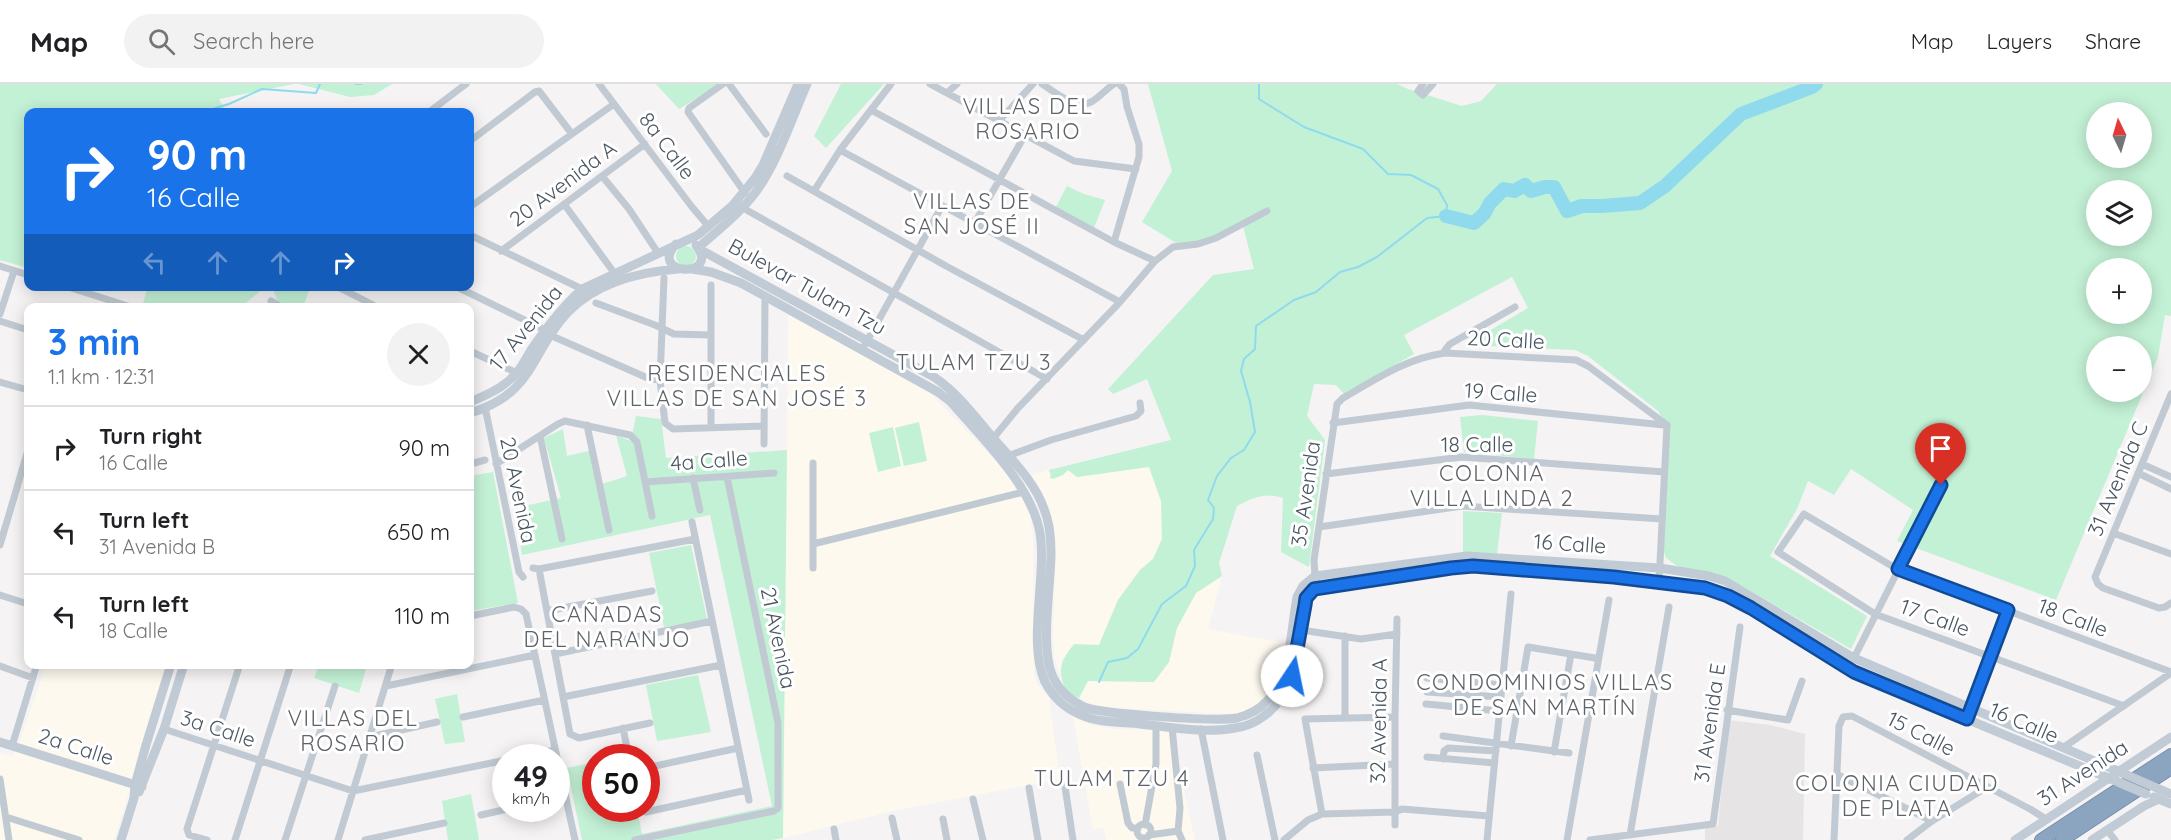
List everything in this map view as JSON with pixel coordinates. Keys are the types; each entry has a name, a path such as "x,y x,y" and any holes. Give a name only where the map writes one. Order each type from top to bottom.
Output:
{"highway":[{"path":"2041,840 2171,755"},
{"path":"2062,840 2171,768"}],"main road":[{"name":"17 Avenida","path":"474,400 495,391 517,373 548,333 570,299 582,289 698,235 710,227 744,193 763,165 798,84"},
{"path":"699,248 743,208 756,191 770,167 807,84"},
{"path":"681,242 695,244 699,248 701,258 692,269 687,271 678,269 672,262 671,252 681,242"},
{"name":"Bulevar Tulam Tzu","path":"699,248 865,346 885,363 938,392 991,442"},
{"name":"17 Avenida","path":"474,411 507,396 524,381 548,333 568,312 591,295 634,276 678,269"},
{"name":"Bulevar Tulam Tzu","path":"692,269 711,272 741,283 865,346 892,354 934,377 950,389 1004,458 1037,494 1044,508 1049,525 1051,552 1047,646 1049,664 1060,688 1072,700 1084,707 1145,719 1158,726 1201,729 1237,728 1262,718 1273,710 1282,698 1292,676 1306,598 1316,588"},
{"path":"885,363 892,354"},
{"name":"Bulevar Tulam Tzu","path":"1004,458 1036,518 1040,538 1038,646 1045,682 1059,701 1068,709 1083,716 1107,721 1145,719 1160,715 1219,720 1242,716 1261,707 1271,698 1282,679 1299,593 1314,576"},
{"name":"16 Calle","path":"1314,576 1467,556 1660,568 1709,576 1725,581 1854,658 2064,747 2146,794 2171,794"},
{"name":"16 Calle","path":"1316,588 1473,566 1705,588 1728,596 1854,672 2159,794 2171,804"},
{"path":"139,786 170,669"},
{"path":"121,840 134,798 164,729 182,669"},
{"path":"1158,726 1160,715"},
{"name":"31 Avenida","path":"2015,840 2118,777 2171,737"},
{"name":"2a Calle","path":"0,742 139,786"},
{"path":"2092,840 2159,794"}],"street":[{"path":"434,108 466,84"},
{"name":"8a Calle","path":"599,84 710,227"},
{"path":"723,84 689,108 688,112 744,193"},
{"path":"729,84 766,134"},
{"path":"814,191 840,150 891,84"},
{"path":"930,84 1074,161 1136,169"},
{"path":"948,92 957,84"},
{"path":"999,121 1034,84"},
{"path":"1042,84 1065,99 1079,104 1090,102 1114,84"},
{"path":"1114,243 1139,157 1139,144 1126,107 1124,89 1119,84"},
{"path":"1423,84 1418,91 1423,95 1433,84"},
{"path":"474,138 539,91 572,134"},
{"path":"474,204 614,104"},
{"path":"871,110 1114,243 1155,261"},
{"path":"974,224 1025,135"},
{"name":"20 Avenida A","path":"501,250 645,144"},
{"path":"840,150 1120,302"},
{"path":"602,176 658,253"},
{"path":"787,176 1084,339"},
{"path":"564,204 615,274"},
{"path":"865,346 942,206"},
{"path":"743,208 1047,379"},
{"path":"991,442 1018,408 1120,302 1155,261 1173,247 1198,244 1216,238 1267,211"},
{"path":"474,237 582,289"},
{"path":"0,266 24,274"},
{"path":"0,314 14,271"},
{"path":"664,279 660,381 663,418 666,425 673,429 764,426"},
{"path":"711,285 711,428"},
{"path":"81,291 118,303"},
{"path":"346,291 369,303"},
{"path":"465,291 548,333 650,379 660,381"},
{"path":"764,444 765,296"},
{"path":"596,303 674,334 711,335"},
{"path":"1445,353 1446,347 1450,344 1515,308"},
{"path":"0,321 24,329"},
{"name":"20 Calle","path":"1337,404 1343,398 1397,368 1424,356 1445,353 1576,360 1588,366 1666,425"},
{"path":"474,354 517,373"},
{"path":"0,382 24,389"},
{"name":"31 Avenida C","path":"2171,394 2168,412 2138,473 2095,577 2103,588 2159,608 2165,608 2171,603"},
{"path":"1004,458 1051,440 1136,416 1141,411 1140,403"},
{"name":"35 Avenida","path":"1316,588 1314,560 1337,404"},
{"name":"19 Calle","path":"1333,423 1469,405 1666,425"},
{"name":"20 Avenida","path":"485,407 516,562 519,574 523,577"},
{"path":"496,464 566,421 630,435 634,437 652,516"},
{"path":"587,425 609,530"},
{"path":"1659,582 1666,425"},
{"path":"540,436 562,539"},
{"name":"18 Calle","path":"1326,474 1462,457 1664,472"},
{"path":"474,463 485,460"},
{"path":"813,463 813,568"},
{"path":"0,545 24,464"},
{"path":"2142,464 2171,477"},
{"name":"4a Calle","path":"645,482 774,473"},
{"path":"2138,473 2171,489"},
{"name":"21 Avenida","path":"635,840 774,811 778,808 778,723 727,477"},
{"path":"693,478 700,510"},
{"path":"1854,658 1941,485"},
{"path":"813,544 1024,492"},
{"path":"1319,527 1462,506 1662,519"},
{"name":"18 Calle","path":"1778,552 1804,514 1898,569 2171,672"},
{"path":"692,522 749,800"},
{"path":"2113,533 2171,554"},
{"path":"650,723 579,738 573,737 569,732 542,581 536,569 695,539"},
{"name":"17 Calle","path":"1778,552 1875,614 2124,706"},
{"path":"516,562 525,565"},
{"path":"532,579 542,581"},
{"path":"547,611 652,591"},
{"path":"1487,840 1511,594"},
{"path":"0,595 24,603"},
{"path":"1567,840 1609,600"},
{"path":"474,615 514,607 526,614 554,744"},
{"path":"1630,835 1669,607"},
{"path":"1967,719 2008,610"},
{"name":"32 Avenida A","path":"1395,825 1397,619"},
{"path":"555,654 712,621"},
{"name":"31 Avenida E","path":"1642,837 1713,824 1740,627"},
{"path":"1301,630 1368,639 1397,634"},
{"path":"1345,636 1345,717"},
{"path":"1511,746 1528,647 1595,658"},
{"path":"1554,752 1571,654"},
{"path":"474,668 535,655"},
{"path":"563,697 721,665"},
{"path":"0,666 33,678"},
{"path":"12,746 36,669"},
{"path":"207,840 187,833 238,669"},
{"path":"235,840 289,669"},
{"path":"338,840 391,669"},
{"path":"386,686 468,669"},
{"path":"2064,747 2171,672"},
{"path":"1427,678 1502,685"},
{"path":"1727,710 1788,720 1802,681"},
{"path":"285,840 335,686"},
{"path":"1426,692 1500,697"},
{"path":"463,717 544,700"},
{"path":"1426,704 1499,711"},
{"name":"15 Calle","path":"1836,774 1839,726 1843,717 1852,716 2031,808 2046,819"},
{"path":"1322,814 1305,718 1395,717"},
{"path":"370,737 437,722"},
{"path":"1158,726 1156,764 1138,836 1142,838 1178,831"},
{"path":"1172,727 1180,808 1178,831 1182,840"},
{"path":"623,728 626,744"},
{"name":"3a Calle","path":"164,729 353,791"},
{"path":"1201,729 1223,840"},
{"path":"1443,736 1496,747"},
{"path":"1443,759 1444,750 1448,748 1511,746 1569,753"},
{"path":"660,765 738,748"},
{"path":"1257,754 1275,840"},
{"path":"1426,758 1494,763"},
{"path":"353,791 492,763"},
{"path":"1313,768 1395,764"},
{"path":"1834,840 1836,774 1932,821"},
{"path":"0,779 9,840"},
{"path":"1064,780 1073,840"},
{"path":"1120,784 1128,823 1132,828 1142,826"},
{"path":"1907,840 1932,821 1987,787"},
{"path":"1029,788 1038,840"},
{"path":"660,809 747,790"},
{"path":"973,799 983,840"},
{"path":"1284,840 1308,820 1322,814 1395,812 1402,809 1489,816"},
{"path":"481,815 492,813"},
{"path":"570,816 575,840"},
{"path":"6,817 79,840"},
{"path":"892,818 897,840"},
{"path":"942,819 947,840"},
{"path":"365,840 444,823"},
{"path":"834,829 836,840"},
{"path":"2107,830 2115,840"},
{"path":"1590,840 1630,835 1642,837"}],"shaded area":[{"path":"788,315 926,389 1002,467 1028,505 1033,533 1034,674 1037,684 1049,698 1060,779 898,810 783,838"},
{"path":"1149,467 1161,501 1162,539 1153,559 1140,570 1118,600 1099,645 1062,659 1060,674 1054,657 1053,640 1055,538 1053,522 1031,475 1049,470 1051,476 1068,470 1077,477"},
{"path":"1222,576 1208,629 1285,643 1278,677 1269,693 1255,706 1245,712 1229,714 1113,708 1098,706 1079,698 1088,681 1154,682 1169,662 1177,628 1196,593"},
{"path":"45,669 168,669 114,840 0,840 0,753 12,756 20,741"},
{"path":"1073,717 1092,725 1113,729 1170,730 1195,840 1106,840 1103,827 1093,830"},
{"path":"1728,720 1770,725 1805,734 1803,840 1705,840 1705,829 1718,826"}],"green space":[{"path":"0,84 294,84 219,99 224,108 24,108 24,267 0,260"},
{"path":"299,84 392,84 374,95 350,97"},
{"path":"656,84 720,84 679,109"},
{"path":"841,84 884,84 826,148 814,136"},
{"path":"1148,84 1397,84 1462,106 1481,101 1497,84 2171,84 2171,316 2165,315 2158,357 2152,371 2152,336 2086,336 2086,402 2139,402 2056,600 1897,541 1913,510 1851,469 1834,495 1808,481 1797,509 1770,556 1867,616 1851,649 1740,585 1687,573 1666,558 1661,543 1668,427 1658,411 1588,356 1575,350 1465,345 1528,308 1512,277 1404,335 1414,354 1344,394 1336,385 1314,384 1307,416 1325,440 1309,567 1281,552 1283,498 1265,496 1254,498 1237,506 1219,563 1222,576 1196,593 1177,628 1169,662 1154,682 1088,681 1079,698 1066,692 1061,672 1065,656 1074,644 1099,645 1118,600 1140,570 1153,559 1162,539 1161,501 1149,467 1077,477 1068,470 1053,479 1049,477 1051,476 1049,470 1171,440 1147,379 1113,394 1108,389 1213,275 1254,269 1243,226 1196,244 1176,243 1142,222 1172,171"},
{"path":"1067,186 1105,200 1094,228 1056,207"},
{"path":"686,246 693,249 696,256 693,263 686,266 679,263 676,256 679,249"},
{"path":"147,291 260,291 246,303 143,303"},
{"path":"274,291 309,291 305,303 278,303"},
{"path":"1482,415 1538,421 1534,459 1464,452 1460,417"},
{"path":"636,416 661,419 666,458 787,450 783,838 772,840 582,840 570,782 570,767 582,765 582,822 640,822 642,834 772,806 710,515 522,555 515,508 561,498 544,438 563,429 567,456 593,450 599,485 627,476 616,435 631,441"},
{"path":"919,422 927,461 904,466 895,428"},
{"path":"893,427 901,466 878,472 869,433"},
{"path":"493,472 518,603 474,610 474,475"},
{"path":"1463,511 1502,513 1497,554 1463,552"},
{"path":"691,545 707,619 664,627 649,553"},
{"path":"317,669 366,669 359,693 314,678"},
{"path":"698,675 711,732 657,741 646,685"},
{"path":"457,694 465,742 445,744 435,699"},
{"path":"471,794 479,840 448,840 442,801"}],"waterway":[{"path":"215,108 262,89 316,93 320,84"},
{"path":"356,84 361,84"},
{"path":"1099,682 1108,662 1127,658 1138,649 1162,604 1186,586 1195,566 1194,550 1213,519 1214,508 1208,500 1217,476 1231,458 1244,450 1255,432 1250,402 1241,371 1244,359 1255,349 1256,326 1294,300 1316,292 1340,272 1358,267 1377,257 1427,218 1446,216 1447,205 1438,189 1411,175 1388,174 1363,149 1304,127 1259,99 1259,84"},
{"path":"1446,216 1474,223 1504,189 1514,191 1525,185 1531,191 1554,187 1567,211 1582,206 1640,203 1665,186 1741,114 1816,84"}],"district":[{"name":"VILLAS DEL ROSARIO","path":"1028,118"},
{"name":"VILLAS DE SAN JOSÉ II","path":"972,214"},
{"name":"TULAM TZU 3","path":"974,362"},
{"name":"RESIDENCIALES VILLAS DE SAN JOSÉ 3","path":"737,386"},
{"name":"COLONIA VILLA LINDA 2","path":"1492,486"},
{"name":"CAÑADAS DEL NARANJO","path":"607,626"},
{"name":"CONDOMINIOS VILLAS DE SAN MARTÍN","path":"1545,694"},
{"name":"VILLAS DEL ROSARIO","path":"353,730"},
{"name":"TULAM TZU 4","path":"1112,778"},
{"name":"COLONIA CIUDAD DE PLATA","path":"1897,796"}],"route":[{"path":"1292,676 1306,598 1314,589 1473,566 1614,577 1705,588 1728,596 1751,608 1854,672 1967,719 2008,610 1898,569 1941,485"}]}
